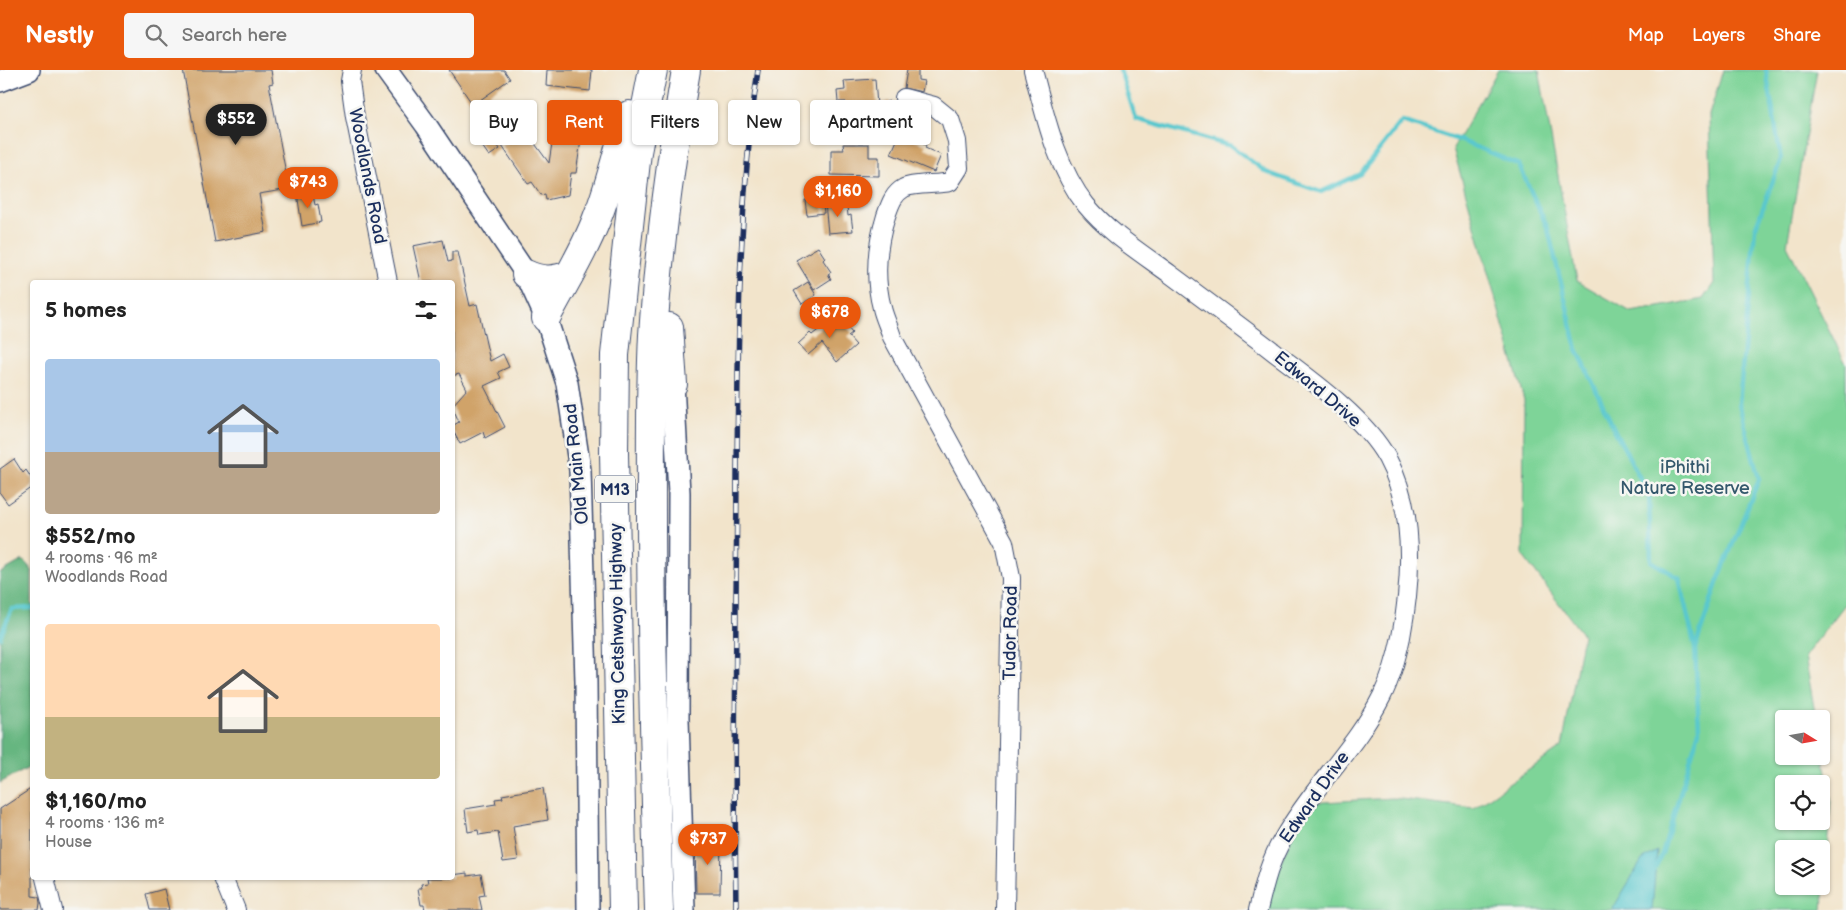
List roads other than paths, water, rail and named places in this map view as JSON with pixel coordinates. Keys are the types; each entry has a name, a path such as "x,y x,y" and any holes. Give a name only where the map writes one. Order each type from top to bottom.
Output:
{"highway":[{"path":"546,318 578,262 597,218 645,70"},
{"name":"King Cetshwayo Highway","path":"623,910 614,430 616,354 637,152 653,70"},
{"name":"King Cetshwayo Highway","path":"659,910 651,571 650,417 653,336 661,236 671,156 686,70"},
{"path":"661,236 673,384"},
{"path":"526,274 534,278 555,280 569,275"}],"street":[{"path":"0,81 29,70"},
{"name":"Woodlands Road","path":"352,70 350,81 355,117 388,280"},
{"name":"Old Main Road","path":"386,70 426,125 526,274 546,318 567,383 580,470 586,664 588,910"},
{"name":"Edward Drive","path":"1033,70 1049,130 1070,180 1086,205 1119,236 1315,383 1361,424 1386,457 1400,489 1409,538 1408,586 1401,638 1392,669 1382,695 1368,720 1283,838 1266,877 1258,910"},
{"name":"Tudor Road","path":"904,98 934,106 950,119 957,141 959,168 950,182 936,185 915,185 904,189 892,199 880,235 876,275 882,308 892,337 1004,542 1011,578 1005,910"},
{"path":"673,384 678,493 678,719 684,910"},
{"path":"46,880 53,910"},
{"path":"224,880 236,910"}],"water":[{"path":"1657,851 1652,910 1612,910 1642,860"}],"waterway":[{"path":"1120,70 1136,119 1231,146 1266,172 1321,192 1360,174 1402,121 1462,141 1519,165 1548,229 1577,349 1616,433 1649,495 1651,561 1679,578 1695,648"},
{"path":"1654,870 1662,854 1699,731 1695,648 1717,583 1759,479 1739,404 1755,229 1781,159 1766,70"},
{"path":"0,637 12,609 30,608"}],"railway":[{"path":"736,910 735,694 740,274 746,172 758,70"}],"park label":[{"name":"iPhithi Nature Reserve","path":"1685,477"}]}
